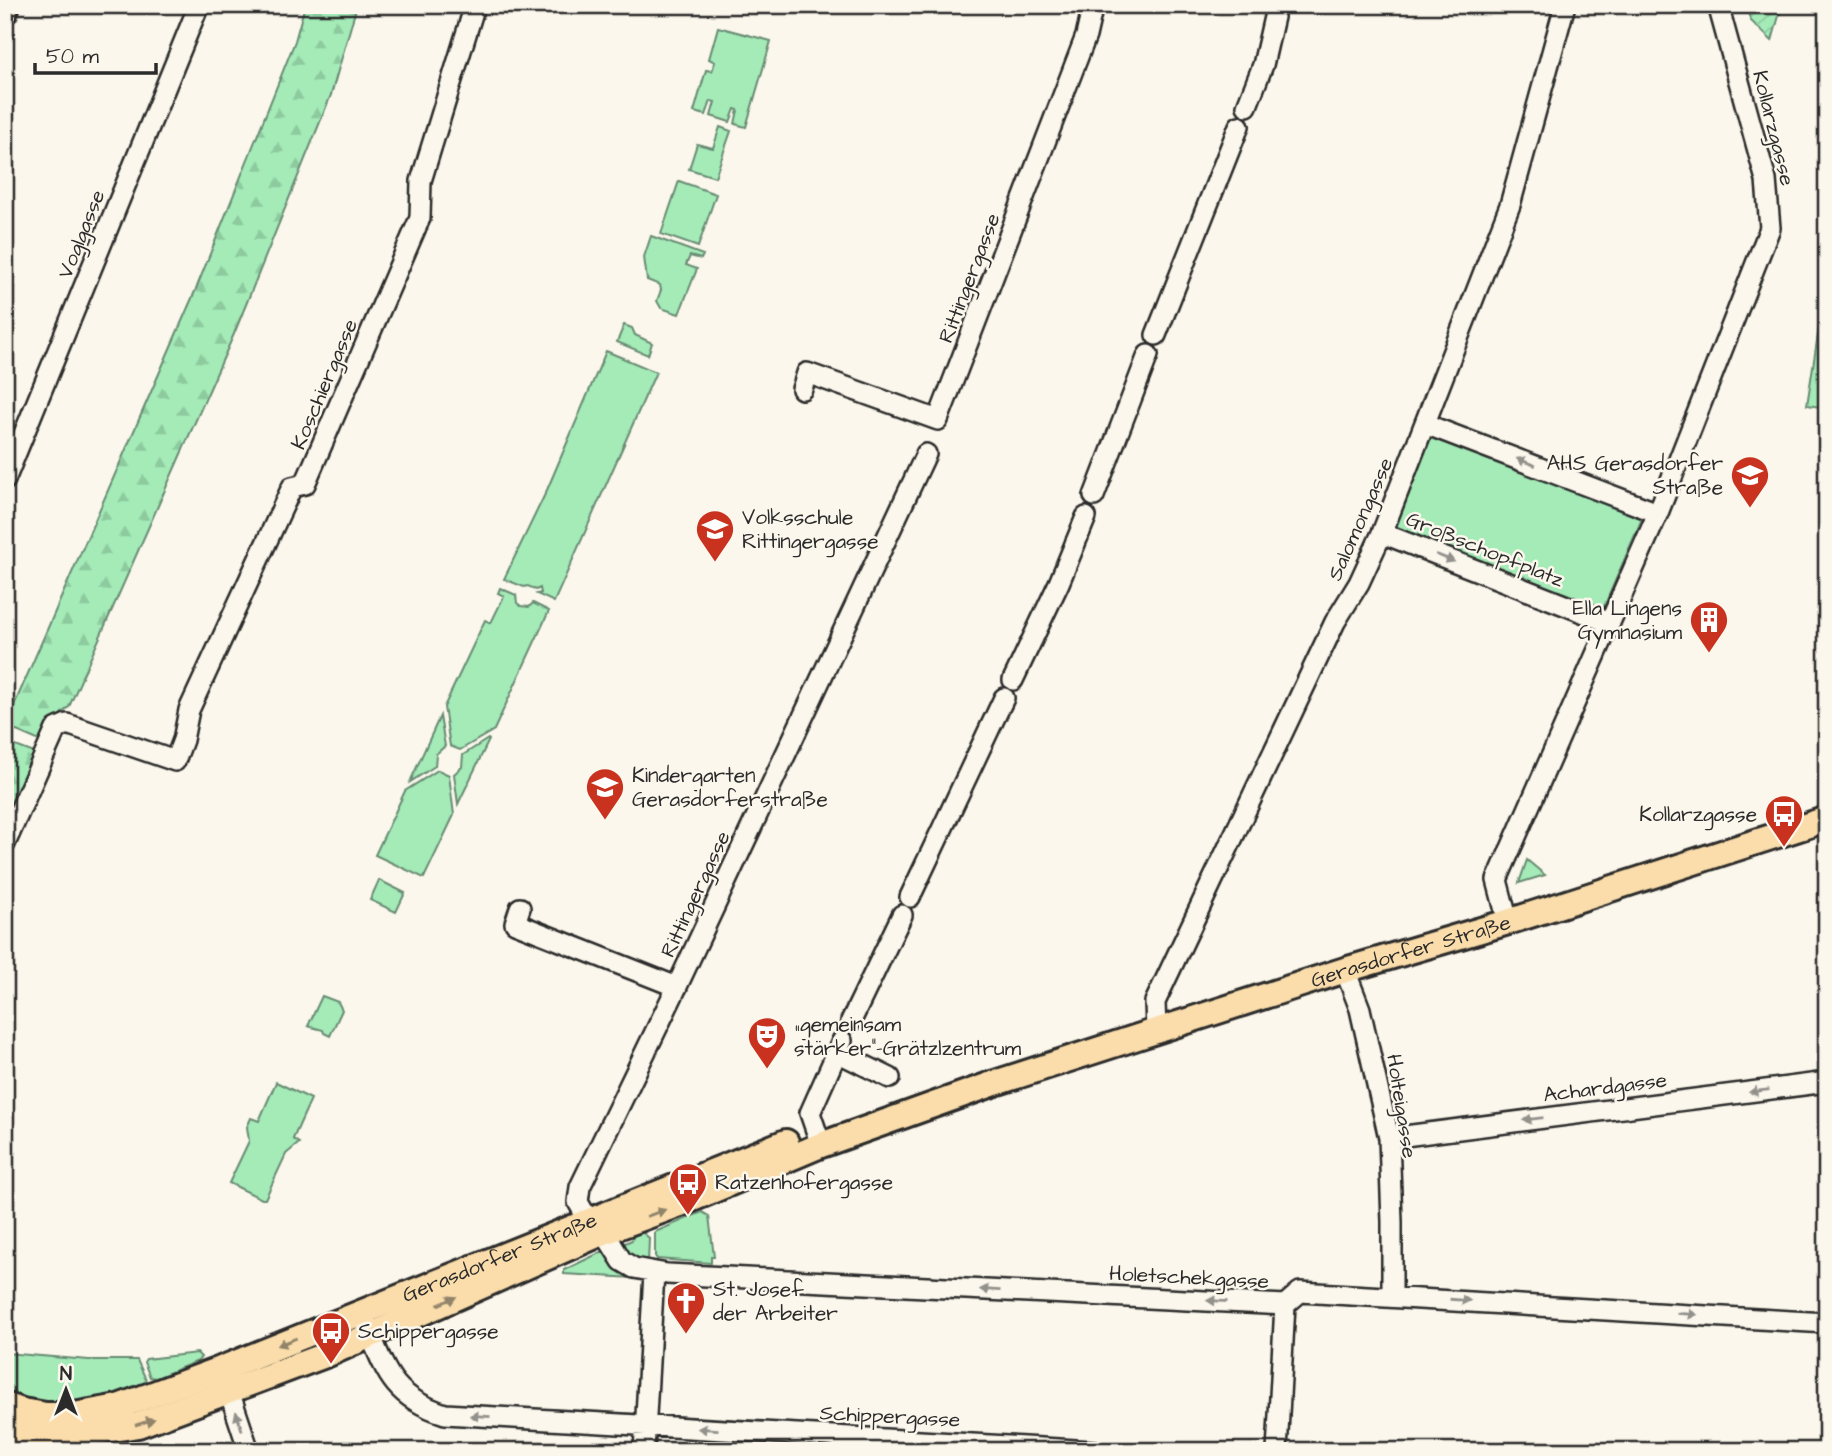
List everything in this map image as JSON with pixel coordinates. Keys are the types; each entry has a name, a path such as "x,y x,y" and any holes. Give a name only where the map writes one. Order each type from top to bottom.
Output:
{"main road":[{"path":"5,10 8,5"},
{"name":"Gerasdorfer Straße","path":"12,1423 71,1436 138,1425 225,1380 328,1354 366,1323 597,1227 683,1203 819,1139 1827,819"}],"street":[{"name":"Voglgasse","path":"5,480 200,5"},
{"name":"Koschiergasse","path":"5,844 56,729 67,724 174,761 183,740 189,710 292,487 305,484 420,218 421,181 475,5"},
{"name":"Rittingergasse","path":"802,389 807,373 938,420 1086,36 1093,5"},
{"name":"Salomongasse","path":"1156,1031 1155,1002 1335,622 1359,583 1382,533 1510,205 1564,5"},
{"name":"Kollarzgasse","path":"1508,922 1497,880 1658,513 1770,228 1766,180 1718,5"},
{"path":"1247,106 1263,65 1275,18"},
{"path":"1156,335 1239,126"},
{"path":"1094,496 1148,355"},
{"path":"1425,424 1658,513"},
{"name":"Rittingergasse","path":"597,1227 578,1202 580,1187 677,987 926,454"},
{"path":"1013,680 1059,583 1086,517"},
{"name":"Großschopfplatz","path":"1382,533 1610,623"},
{"path":"852,1021 1004,698"},
{"path":"520,908 515,923 677,987"},
{"name":"Holteigasse","path":"1345,970 1360,1009 1389,1138 1392,1296"},
{"path":"819,1139 810,1113 839,1047 890,1078"},
{"name":"Achardgasse","path":"1389,1138 1827,1082"},
{"name":"Holetschekgasse","path":"597,1227 622,1261 634,1268 654,1273 1285,1304 1300,1292 1827,1323"},
{"path":"644,1451 654,1273"},
{"path":"1277,1451 1285,1304"},
{"name":"Schippergasse","path":"366,1323 382,1365 393,1382 408,1397 445,1414 1094,1451"},
{"path":"225,1380 249,1451"}],"green space":[{"path":"305,5 357,5 331,95 234,334 69,707 57,718 42,742 5,726 196,289 295,41"},
{"path":"1745,5 1782,5 1772,41 1751,21"},
{"path":"718,27 771,41 746,127 735,124 738,110 735,109 730,122 711,116 715,102 711,101 706,115 694,112 706,70 712,71 715,62 709,59"},
{"path":"720,127 731,131 715,177 689,169 697,144 713,148"},
{"path":"679,181 716,194 698,247 661,234"},
{"path":"651,236 703,255 701,259 690,256 686,265 697,269 679,314 661,308 657,301 660,285 647,280 644,257"},
{"path":"1823,302 1827,303 1827,408 1807,405"},
{"path":"624,325 632,328 635,335 652,343 648,355 617,342"},
{"path":"606,351 656,372 554,602 537,594 541,593 540,588 536,590 524,587 504,579 547,490"},
{"path":"1431,431 1640,513 1641,521 1600,611 1391,526"},
{"path":"500,588 516,595 517,603 521,606 529,607 533,603 549,611 494,730 460,750 450,746 444,707 485,620 491,623 504,596 498,593"},
{"path":"440,716 445,746 436,754 435,766 410,782"},
{"path":"488,739 458,804 454,774 462,767 463,755"},
{"path":"5,742 37,754 5,826"},
{"path":"438,770 449,775 454,815 424,878 375,855 405,791"},
{"path":"1527,860 1545,875 1519,883"},
{"path":"379,880 405,893 396,912 370,900"},
{"path":"322,996 338,1002 342,1010 330,1036 323,1030 308,1026"},
{"path":"276,1082 311,1099 293,1139 299,1143 286,1154 265,1199 262,1199 229,1183 249,1141 247,1127 251,1118 259,1121"},
{"path":"702,1212 709,1216 714,1257 711,1257 711,1263 657,1259 655,1232"},
{"path":"642,1232 649,1238 648,1263 632,1258 625,1248 625,1243 632,1240 635,1233"},
{"path":"606,1250 638,1276 634,1278 564,1274 564,1270"},
{"path":"5,1353 89,1360 137,1360 150,1388 103,1406 5,1401"},
{"path":"197,1353 201,1357 198,1361 156,1378 150,1377 144,1362 146,1359"},
{"path":"127,1432 132,1441 107,1451 102,1442 94,1441 69,1451 24,1451 23,1441"}],"place":[{"name":"AHS Gerasdorfer Straße","path":"1750,509"},
{"name":"Volksschule Rittingergasse","path":"715,563"},
{"name":"Ella Lingens Gymnasium","path":"1709,654"},
{"name":"Kindergarten Gerasdorferstraße","path":"605,821"},
{"name":"Kollarzgasse","path":"1784,848"},
{"name":"„gemeinsam stärker“-Grätzlzentrum","path":"767,1070"},
{"name":"Ratzenhofergasse","path":"688,1216"},
{"name":"St. Josef der Arbeiter","path":"686,1335"},
{"name":"Schippergasse","path":"331,1365"}]}
